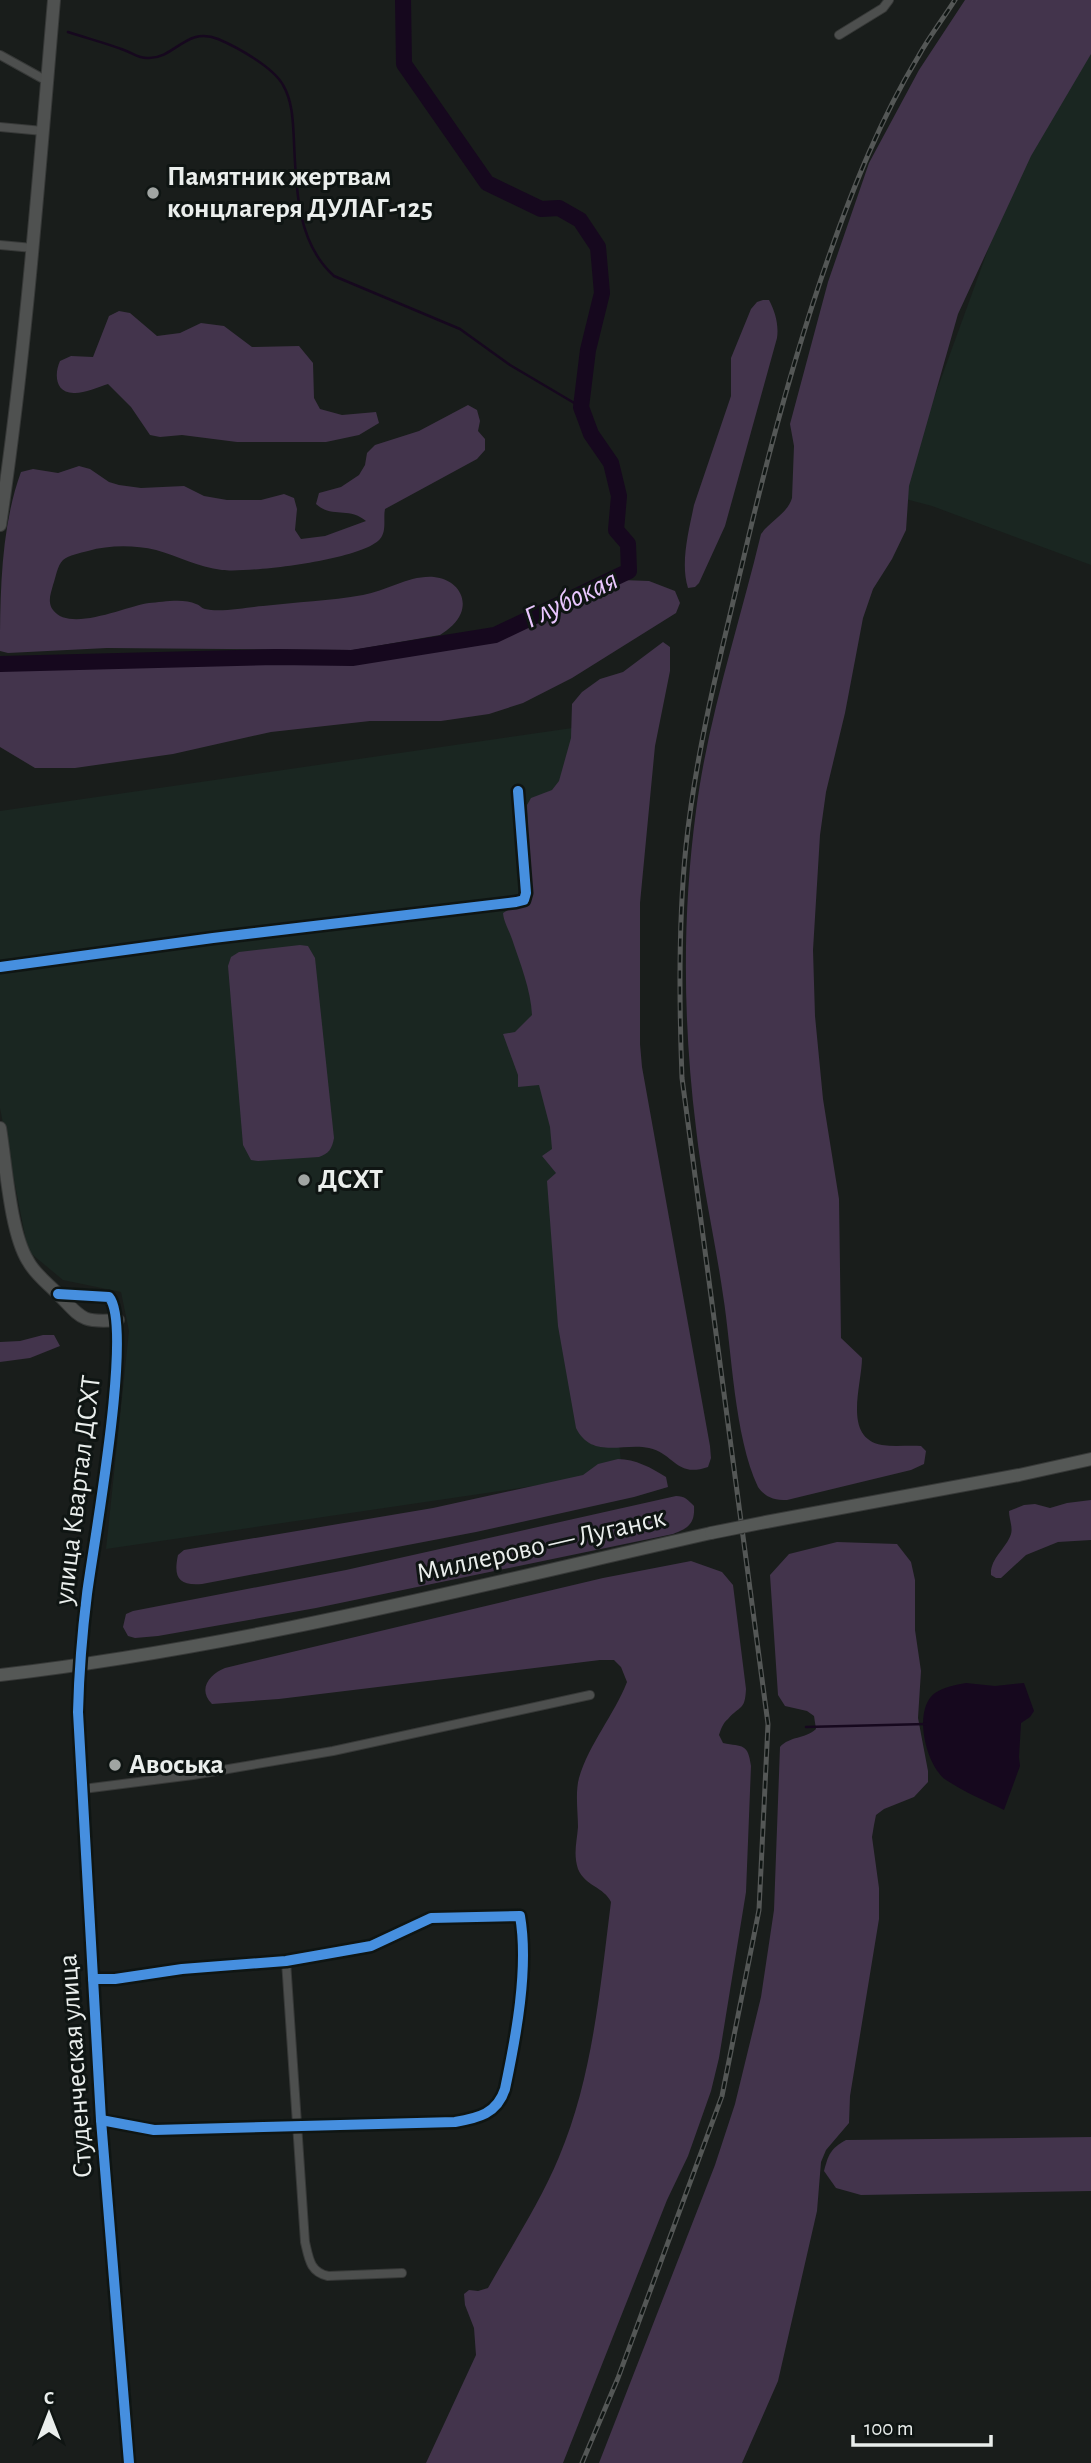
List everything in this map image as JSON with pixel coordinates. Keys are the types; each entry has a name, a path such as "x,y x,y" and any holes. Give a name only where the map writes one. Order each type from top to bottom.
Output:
{"main road":[{"name":"Миллерово — Луганск","path":"0,1675 79,1666 283,1630 712,1533 1091,1459"}],"street":[{"path":"0,525 10,461 33,248 54,0"},
{"path":"839,35 883,8 888,0"},
{"path":"0,55 47,81"},
{"path":"0,127 43,131"},
{"path":"0,245 33,248"},
{"path":"0,967 524,900 526,892 518,791"},
{"path":"0,1128 22,1250 37,1273 72,1310 83,1318 118,1320 114,1304 109,1297 58,1294"},
{"name":"улица Квартал ДСХТ","path":"79,1666 115,1391 118,1320"},
{"name":"Студенческая улица","path":"79,1666 78,1712 101,2120 129,2463"},
{"path":"83,1789 193,1775 333,1751 590,1695"},
{"path":"93,1979 286,1961 371,1946 431,1918 520,1916 523,1933 524,1960 510,2068 503,2096 495,2108 477,2118 455,2122 154,2130 101,2120"},
{"path":"286,1961 305,2242 313,2269 328,2276 402,2273"}],"shaded area":[{"path":"965,0 1091,0 1091,54 1031,156 958,314 909,486 906,530 873,589 863,618 845,713 826,792 820,835 813,950 815,1016 823,1099 839,1199 841,1338 862,1358 857,1409 862,1432 870,1440 882,1445 921,1446 926,1451 924,1464 911,1470 778,1500 767,1496 758,1487 744,1443 696,1128 686,970 691,850 708,741 761,534 787,508 792,498 794,446 790,424 828,282 869,163 919,70"},
{"path":"1091,52 1091,565 932,506 898,497 1022,156"},
{"path":"763,300 769,300 773,309 777,338 725,526 699,583 688,588 685,557 688,536 694,505 731,396 731,358 751,309"},
{"path":"119,311 130,313 157,336 180,333 201,323 224,326 252,347 299,346 313,363 314,398 320,409 342,415 376,412 379,423 359,435 326,442 237,442 182,435 150,435 131,407 108,384 75,393 63,390 58,382 60,361 71,356 93,357 109,316"},
{"path":"468,405 477,410 480,421 478,431 485,439 485,450 477,459 385,509 382,536 369,546 352,553 305,564 236,570 205,566 148,548 104,548 75,554 63,560 50,597 51,607 61,616 85,619 166,601 185,601 205,609 218,610 338,599 372,593 416,578 434,577 453,584 461,594 463,606 457,620 440,635 353,650 107,648 8,653 0,651 1,584 6,537 21,472 33,469 58,473 79,466 119,485 141,488 184,486 204,496 227,500 261,500 284,494 294,498 297,509 295,530 301,539 325,536 366,521 353,514 322,508 316,504 319,493 341,487 359,475 365,465 367,453 375,445 419,431"},
{"path":"649,581 675,591 680,603 676,613 572,678 523,703 489,714 441,721 370,721 271,732 173,754 75,768 35,768 0,747 0,672 17,668 343,663 468,647 500,640 613,582"},
{"path":"663,642 670,647 670,671 655,746 640,903 640,1044 710,1446 711,1458 708,1467 697,1470 682,1467 649,1448 609,1448 591,1444 576,1428 558,1326 547,1181 556,1173 542,1156 552,1149 550,1127 539,1085 518,1087 518,1075 503,1034 515,1032 532,1015 525,977 503,913 528,906 527,805 531,798 552,790 559,781 571,738 572,704 582,692 600,679 623,672"},
{"name":"ДСХТ","path":"614,722 578,1013 622,1473 106,1549 129,1331 121,1292 63,1280 28,1251 0,1108 0,811"},
{"path":"308,946 315,958 334,1138 330,1150 319,1157 251,1160 243,1145 228,966 231,957 239,952"},
{"path":"54,1335 60,1346 30,1358 0,1362 0,1342 20,1341"},
{"path":"618,1459 637,1462 655,1470 666,1477 668,1487 476,1532 202,1584 188,1584 177,1575 178,1555 184,1550 433,1508 583,1475 598,1464"},
{"path":"676,1496 688,1500 694,1506 694,1512 690,1524 673,1534 316,1608 158,1636 135,1638 128,1636 123,1627 126,1614 133,1611 346,1570"},
{"path":"1091,1500 1091,1540 1058,1542 1026,1555 1001,1578 991,1575 993,1564 1011,1534 1009,1511 1024,1505 1035,1504 1050,1508"},
{"path":"837,1542 897,1544 911,1562 915,1580 915,1630 921,1671 918,1718 928,1771 928,1782 914,1797 876,1815 872,1837 879,1888 879,1919 850,2096 849,2123 826,2150 821,2162 817,2211 778,2381 742,2463 599,2463 715,2165 735,2104 761,1997 774,1910 780,1747 816,1729 814,1716 807,1711 785,1706 778,1695 770,1575 789,1554"},
{"path":"691,1561 722,1572 733,1585 746,1689 743,1704 725,1722 719,1735 723,1743 743,1747 748,1753 751,1766 746,1892 719,2058 711,2091 688,2156 667,2200 563,2463 426,2463 476,2355 474,2328 465,2305 464,2294 469,2290 488,2288 551,2174 571,2126 580,2095 594,2031 611,1902 581,1875 578,1869 578,1784 583,1765 627,1682 621,1667 614,1660 600,1660 279,1699 212,1704 206,1693 207,1683 225,1668 603,1578"},
{"path":"966,1683 995,1686 1024,1683 1034,1711 1021,1723 1020,1766 1004,1810 946,1780 933,1763 924,1738 924,1712 928,1701 942,1689"},
{"path":"1091,2137 1091,2191 861,2195 836,2188 824,2171 831,2152 846,2140"}],"waterway":[{"name":"Глубокая","path":"0,664 276,657 352,658 495,635 629,571 628,544 616,530 619,496 611,463 591,434 581,407 588,350 602,293 598,247 580,220 559,208 541,209 487,183 404,64 403,0"},
{"path":"68,32 145,58 158,57 189,39 207,36 254,58 278,78 289,98 301,214 312,248 334,276 460,329 510,365 581,407"},
{"path":"806,1727 926,1724"}],"railway":[{"path":"582,2463 618,2378 722,2096 759,1910 768,1724 682,1078 680,933 691,807 713,690 758,499 818,288 849,202 880,128 922,50 955,0"}],"cycle path":[{"path":"0,967 524,900 526,893 518,791"},
{"path":"58,1294 109,1297 115,1316 115,1391 85,1609 78,1712 101,2120 129,2463"},
{"path":"93,1979 286,1961 371,1946 431,1918 520,1916 522,1980 513,2047 505,2089 497,2104 486,2113 455,2122 154,2130 101,2120"}],"place":[{"name":"Памятник жертвам концлагеря ДУЛАГ-125","path":"153,193"},
{"name":"ДСХТ","path":"304,1180"},
{"name":"Авоська","path":"115,1765"}]}
